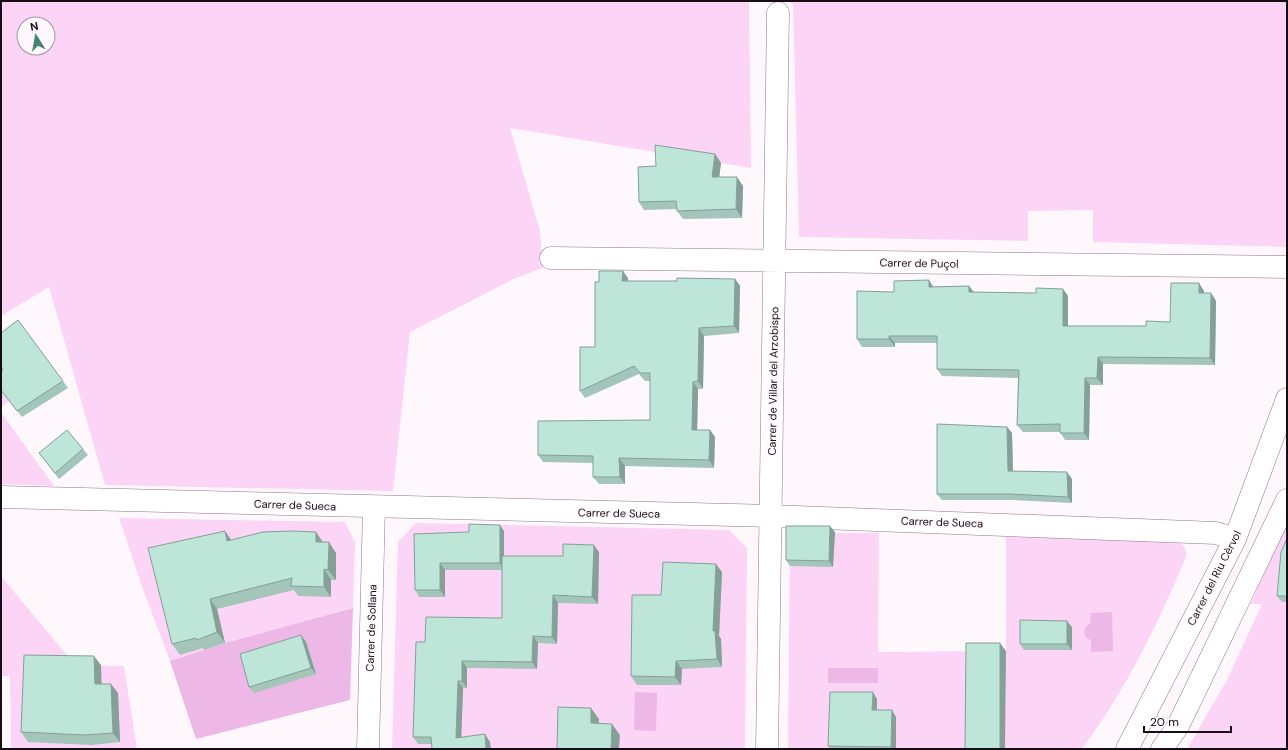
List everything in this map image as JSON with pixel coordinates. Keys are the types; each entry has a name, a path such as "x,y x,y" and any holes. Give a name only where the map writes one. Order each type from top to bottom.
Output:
{"street":[{"name":"Carrer de Villar del Arzobispo","path":"767,749 778,13"},
{"name":"Carrer de Puçol","path":"551,258 1287,267"},
{"name":"Carrer del Riu Cèrvol","path":"1127,749 1235,539 1287,399"},
{"name":"Carrer de Sueca","path":"1,497 770,516 1216,533 1235,539"},
{"path":"1162,749 1178,726 1287,500"},
{"name":"Carrer de Sollana","path":"368,749 374,507"}],"shaded area":[{"path":"1,1 749,1 751,168 510,128 540,231 543,268 516,278 410,332 393,491 105,485 49,287 1,316"},
{"path":"789,1 1287,1 1287,247 1093,242 1093,210 1028,211 1028,241 799,237 793,4"},
{"path":"1,391 9,401 1,407"},
{"path":"1,412 54,486 1,484"},
{"path":"1287,515 1287,749 1187,749 1227,680 1262,604 1251,604"},
{"path":"119,518 345,522 355,542 353,608 225,643 170,661 142,587"},
{"path":"416,523 729,530 747,548 745,749 392,749 398,542"},
{"path":"793,533 879,533 878,652 1006,651 1006,537 1176,541 1184,547 1186,557 1164,607 1127,680 1098,727 1082,749 788,749 790,539"},
{"path":"1,576 75,665 124,666 137,749 11,749 10,676 1,676"},
{"path":"353,608 350,700 196,739 170,661 225,643"},
{"path":"1112,612 1113,651 1091,652 1091,640 1086,638 1084,631 1086,626 1090,624 1091,613"},
{"path":"828,668 878,668 878,683 828,683"},
{"path":"635,692 657,693 656,731 634,730"}],"building":[{"path":"655,145 715,154 712,177 737,177 736,209 677,211 676,201 639,202 638,167 656,166"},
{"path":"599,271 623,271 622,281 677,281 677,278 735,279 734,326 699,328 698,381 693,382 692,430 710,430 709,460 619,458 620,477 593,477 593,456 538,455 538,421 650,420 650,373 640,373 634,366 580,391 580,347 595,347 595,282 599,282"},
{"path":"929,280 929,287 969,286 969,292 1036,293 1036,288 1063,289 1063,326 1146,326 1146,321 1170,322 1171,283 1199,283 1199,293 1211,293 1210,358 1098,357 1097,378 1085,378 1084,433 1060,433 1060,424 1017,425 1019,370 937,369 937,336 889,336 889,339 857,339 857,291 894,292 894,281"},
{"path":"18,320 63,381 17,411 1,390 1,371 3,370 1,366 1,333"},
{"path":"937,424 1007,427 1008,471 1067,472 1068,497 1009,494 937,494"},
{"path":"67,430 83,449 55,473 39,453"},
{"path":"469,524 500,525 500,563 440,563 440,590 415,590 414,534 469,532"},
{"path":"786,526 830,526 829,561 786,560"},
{"path":"225,531 227,541 263,532 316,532 316,542 329,542 328,570 324,569 324,587 291,586 292,578 210,599 217,632 197,640 196,638 172,644 148,548"},
{"path":"1287,538 1287,596 1277,596 1281,552"},
{"path":"563,544 594,545 592,597 553,595 552,637 533,636 532,662 462,661 462,681 458,681 456,738 485,734 486,749 432,749 431,737 413,737 416,642 425,642 426,617 502,618 502,556 563,556"},
{"path":"663,562 716,564 713,631 715,631 717,659 676,661 675,677 631,676 632,595 661,595"},
{"path":"1020,620 1067,621 1067,644 1020,644"},
{"path":"301,635 311,668 249,687 240,654"},
{"path":"966,643 1000,643 1000,749 965,749"},
{"path":"24,655 94,656 95,684 111,684 113,733 85,735 21,732"},
{"path":"830,692 873,692 872,710 892,710 891,747 828,746"},
{"path":"558,707 591,708 591,723 612,724 611,749 557,749"}]}
